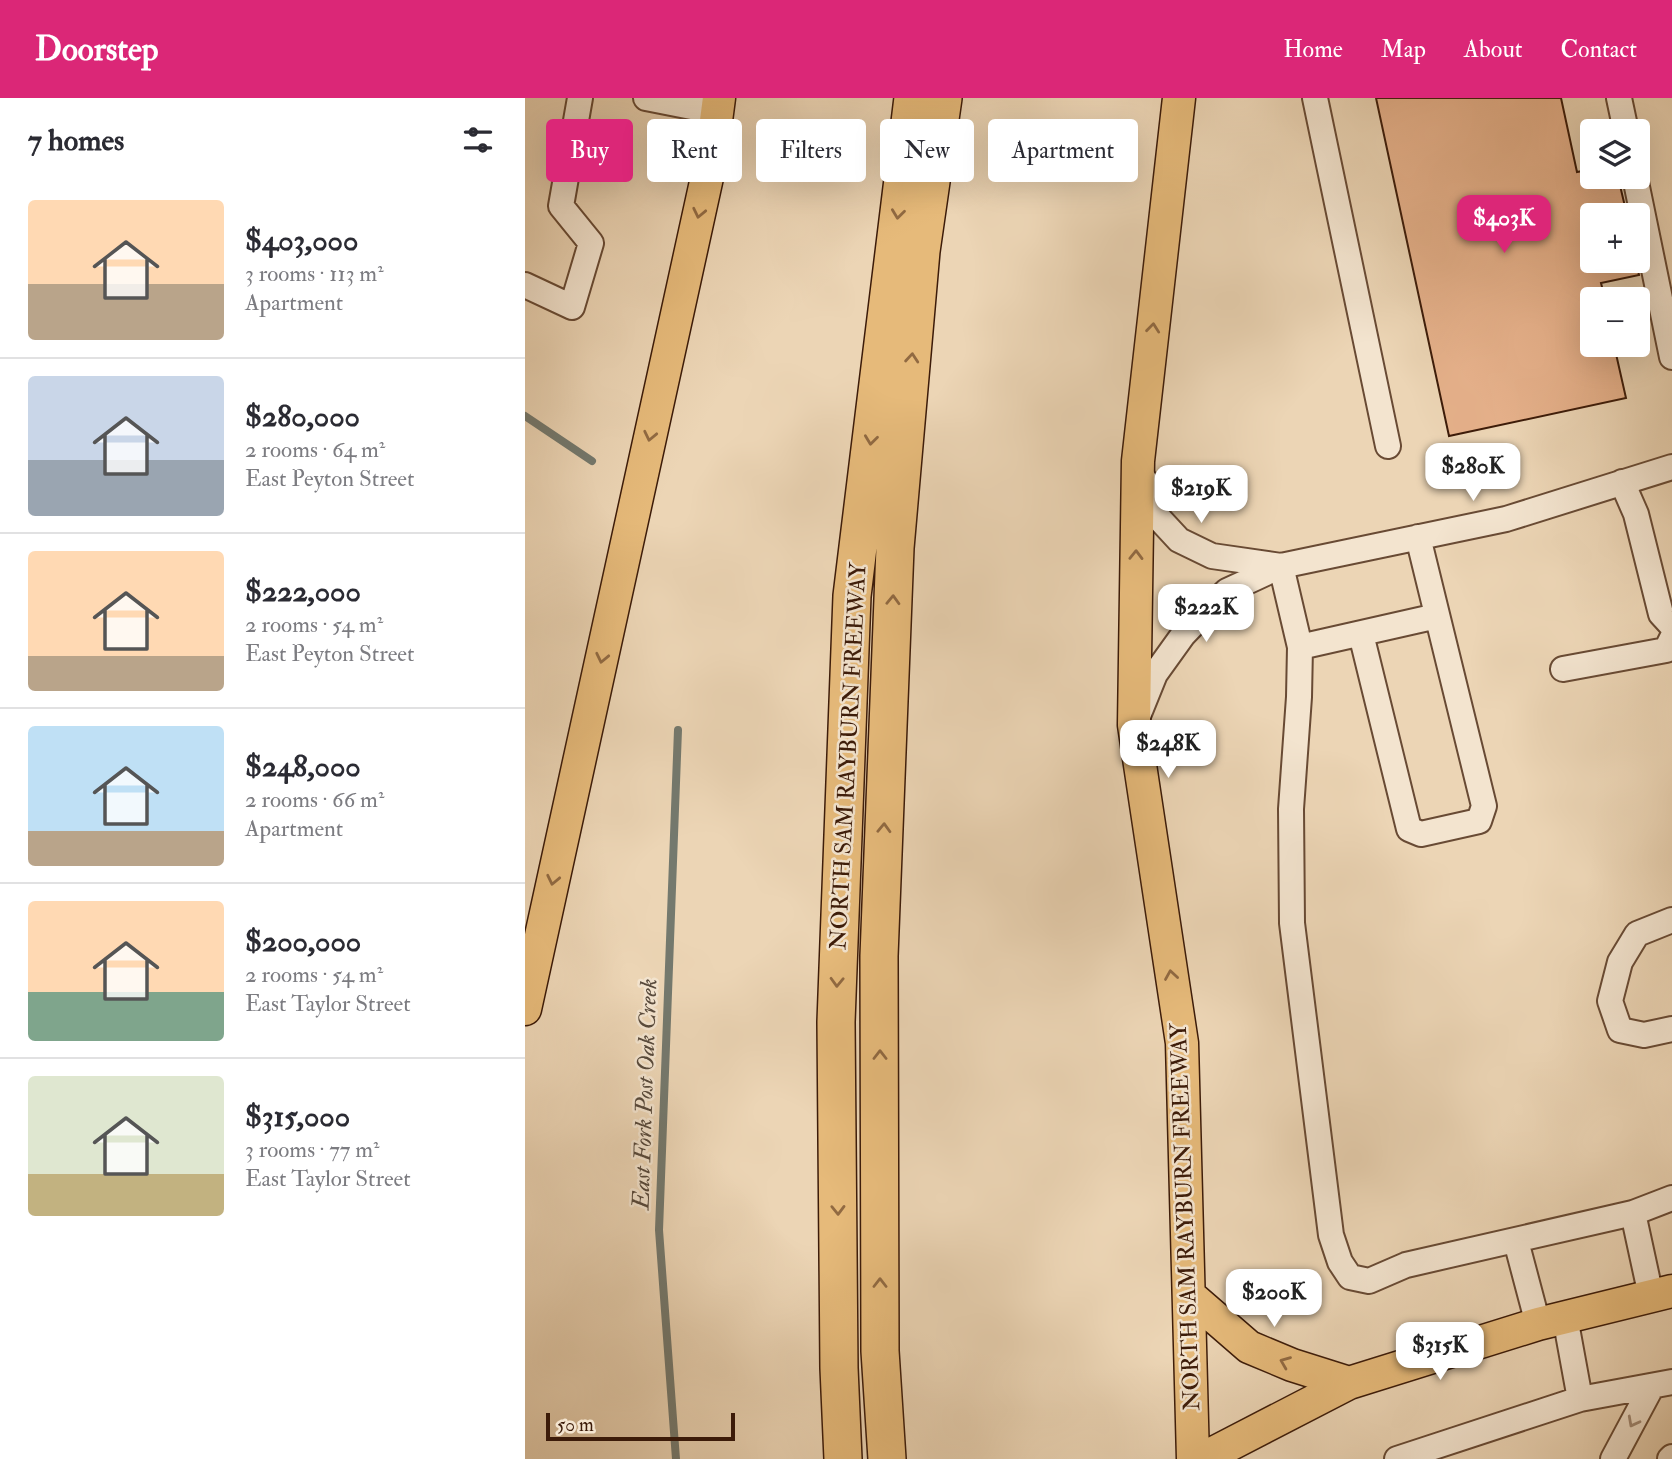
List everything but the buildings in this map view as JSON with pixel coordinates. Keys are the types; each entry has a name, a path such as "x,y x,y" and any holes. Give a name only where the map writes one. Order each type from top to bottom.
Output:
{"highway":[{"name":"NORTH SAM RAYBURN FREEWAY","path":"843,1459 839,1368 836,1022 852,596 913,98"},
{"name":"NORTH SAM RAYBURN FREEWAY","path":"887,1459 880,1351 880,956 895,548 921,251 943,98"},
{"path":"880,1351 900,1459"}],"main road":[{"name":"NORTH SAM RAYBURN FREEWAY","path":"1179,98 1138,461 1134,725 1181,1044 1193,1459"},
{"path":"527,995 711,159 718,105"},
{"path":"1202,1459 1349,1383 1551,1320 1661,1293"},
{"path":"1189,1295 1249,1348 1349,1383"}],"street":[{"path":"525,285 572,307 591,243 561,206 580,98"},
{"path":"646,98 718,105"},
{"path":"1315,98 1388,446"},
{"path":"1619,98 1623,119"},
{"path":"1638,189 1672,357"},
{"path":"1138,461 1154,513 1179,540 1212,556 1280,566"},
{"path":"1134,725 1155,674 1183,635 1227,591 1280,566 1506,519 1672,467"},
{"path":"1622,482 1636,514 1661,614 1672,626"},
{"path":"1361,634 1409,829 1421,834 1479,821 1484,806 1417,537"},
{"path":"1280,566 1300,648 1291,809 1293,923 1331,1235 1340,1262 1350,1277 1369,1281 1406,1265 1633,1213 1672,1198"},
{"path":"1300,648 1437,616"},
{"path":"1563,669 1666,650 1672,638"},
{"path":"1672,920 1637,934 1620,962 1610,1001 1621,1030 1644,1035 1672,1029"},
{"path":"1633,1213 1661,1293"},
{"path":"1516,1241 1551,1320 1580,1399"},
{"path":"1397,1459 1580,1399 1662,1384"},
{"path":"1613,1459 1662,1384"}],"waterway":[{"name":"East Fork Post Oak Creek","path":"525,416 592,461"},
{"name":"East Fork Post Oak Creek","path":"676,1459 659,1230 678,730"}]}
